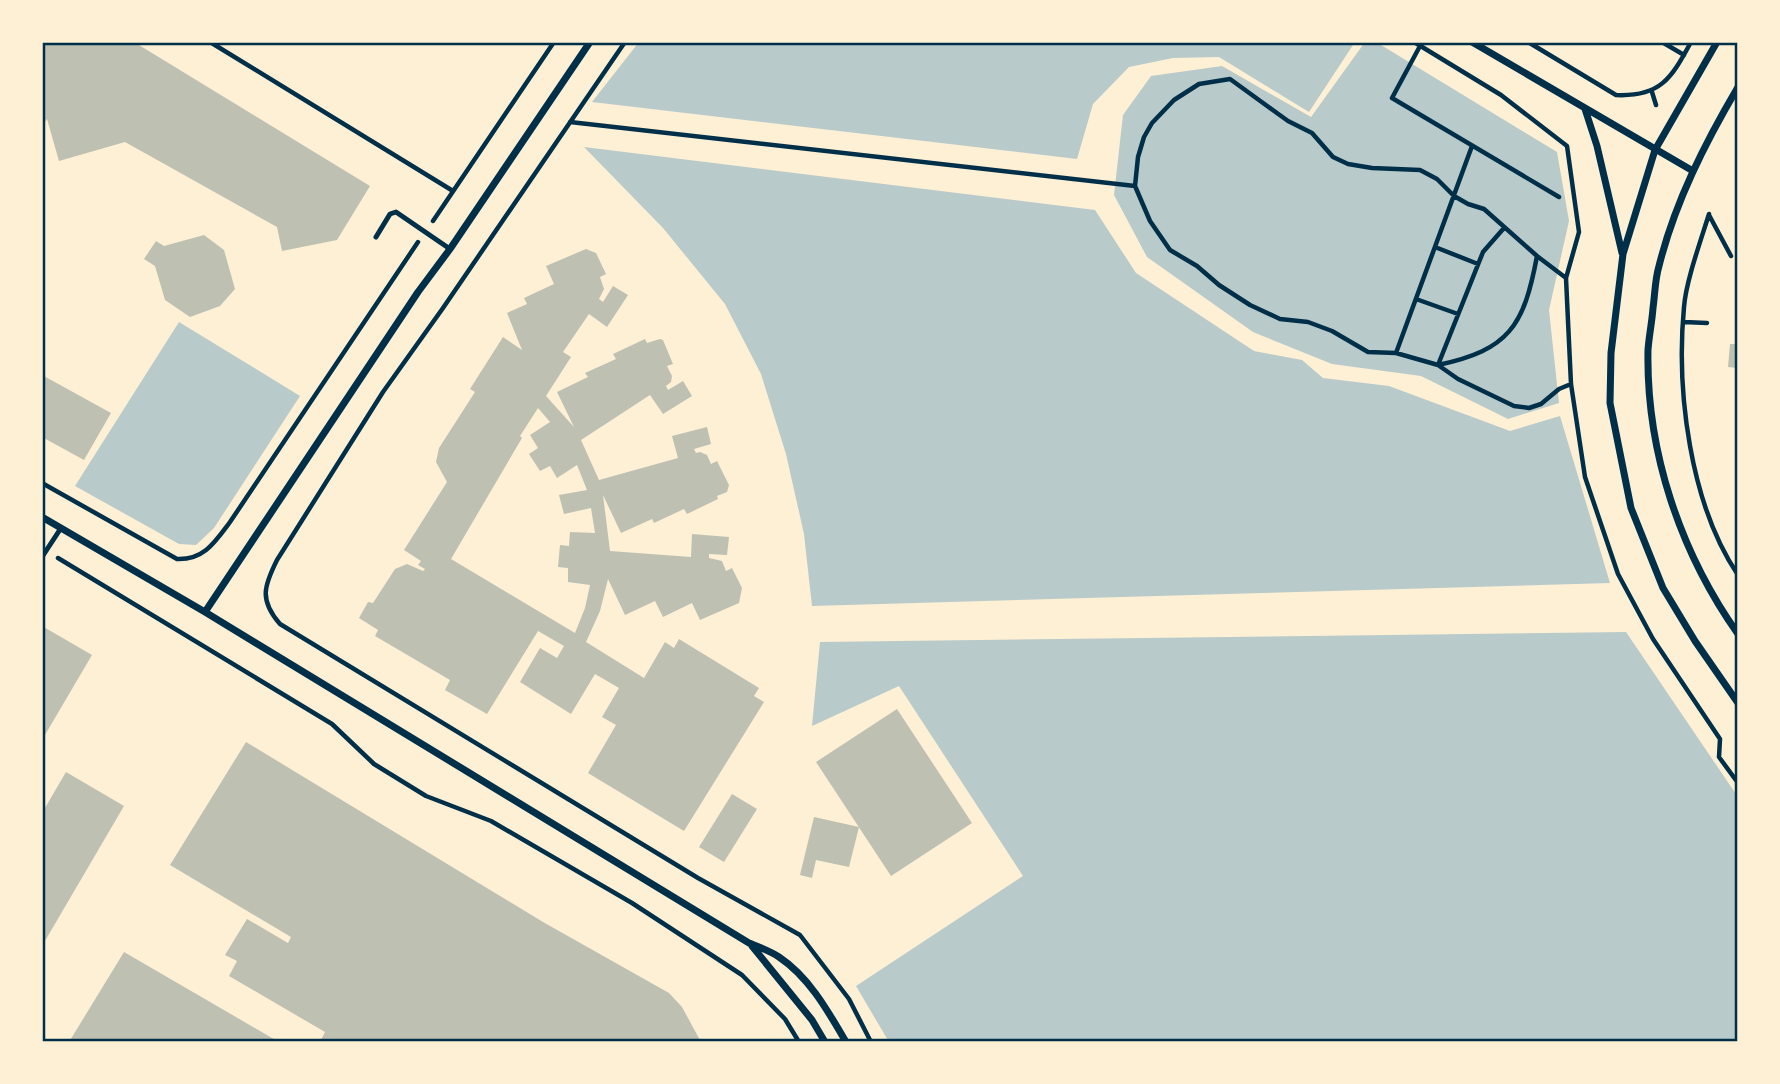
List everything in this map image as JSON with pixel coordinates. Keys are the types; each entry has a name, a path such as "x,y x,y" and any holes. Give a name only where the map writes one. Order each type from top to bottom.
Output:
{"street":[{"path":"205,612 418,292 590,42"},
{"path":"1472,42 1693,171"},
{"path":"1717,42 1655,150 1623,254 1611,353 1610,403 1631,508 1663,588 1695,641 1738,703"},
{"path":"1738,87 1693,171 1658,267 1648,349 1652,418 1667,494 1697,567 1738,634"},
{"path":"1585,109 1623,254"},
{"path":"42,517 205,612 749,943 778,956 801,976 826,1007 846,1042"},
{"path":"749,943 804,1010 825,1042"}],"lane":[{"path":"376,237 390,214 396,212 450,249"},
{"path":"42,557 61,528"}],"path":[{"path":"211,42 453,191"},
{"path":"42,483 177,559 201,555 213,545 554,42"},
{"path":"625,42 383,392 277,560 267,580 265,596 270,612 280,624 698,878 800,935 849,999 871,1042"},
{"path":"1414,42 1501,96 1567,146 1578,232 1566,278 1571,384 1585,477 1618,574 1653,639 1720,738 1719,757 1738,783"},
{"path":"1528,42 1616,95 1632,96 1651,92 1668,79 1691,42"},
{"path":"1662,42 1684,55"},
{"path":"1420,46 1392,98 1559,197"},
{"path":"1566,278 1483,209 1454,196 1437,179 1420,170 1372,168 1348,164 1333,157 1312,133 1288,121 1230,79 1199,84 1174,100 1152,123 1144,137 1138,157 1135,186 1150,220 1170,250 1197,266 1219,285 1250,305 1280,319 1308,322 1332,331 1368,352 1396,353 1438,365 1458,379 1514,406 1529,408 1541,404 1559,389 1571,384"},
{"path":"1651,92 1656,105"},
{"path":"570,122 1135,186"},
{"path":"1396,353 1472,146"},
{"path":"1731,256 1709,214 1684,305 1682,386 1689,442 1715,531 1738,575"},
{"path":"1438,365 1483,252 1504,228"},
{"path":"1435,247 1478,264"},
{"path":"1438,365 1482,353 1501,342 1510,332 1528,298 1537,256"},
{"path":"1416,299 1458,314"},
{"path":"1684,322 1707,323"},
{"path":"46,551 332,724 374,764 426,796 491,821 654,918 742,975 785,1019 799,1042"}],"shaded area":[{"path":"639,42 1355,42 1309,112 1219,57 1173,58 1129,67 1093,104 1077,159 592,102"},
{"path":"1365,42 1376,42 1557,152 1569,221 1549,310 1559,403 1508,419 1421,376 1332,364 1253,332 1147,257 1114,195 1123,115 1151,76 1222,66 1311,117"},
{"path":"584,147 1095,210 1136,273 1254,351 1302,360 1323,378 1389,386 1510,431 1560,416 1610,583 812,606 804,534 786,454 761,374 725,304 663,228"},
{"path":"179,322 300,396 214,528 196,545 179,544 75,486"},
{"path":"1626,632 1738,797 1738,1042 889,1042 856,986 1023,876 899,686 812,726 820,642"}],"building":[{"path":"42,42 134,42 370,186 337,240 282,251 277,227 125,142 59,161 47,119 42,126"},
{"path":"204,235 224,250 235,289 220,306 190,317 165,300 155,266 144,259 156,241 164,246"},
{"path":"586,249 596,253 606,274 600,277 604,289 599,299 603,302 613,286 628,295 607,327 589,314 563,352 571,357 546,396 574,427 557,392 588,377 585,373 616,359 613,354 645,339 647,343 663,340 673,364 667,366 672,376 671,382 666,386 668,390 683,381 692,396 663,414 650,395 581,440 599,480 678,458 672,436 707,427 711,444 694,449 696,453 707,455 711,464 717,461 729,485 727,492 717,496 718,499 687,514 684,509 654,523 652,519 621,533 603,495 610,551 691,557 692,534 729,537 727,555 709,554 709,558 722,561 726,571 732,568 742,588 739,603 700,620 692,603 663,617 655,601 625,615 608,579 600,611 586,642 644,678 665,642 674,648 679,639 759,688 754,696 764,702 684,831 588,773 616,725 602,717 619,688 595,674 571,714 520,682 540,648 557,658 564,646 538,631 487,714 445,690 450,680 375,636 378,630 359,618 368,602 373,603 395,569 407,564 423,571 425,569 418,565 421,561 404,550 447,482 436,462 439,448 475,392 470,389 503,337 522,350 507,313 527,304 524,298 554,284 546,266","holes":["538,408 550,422 530,435 538,448 529,454 540,471 550,466 557,478 577,465 587,490 559,495 564,514 591,508 595,533 570,532 569,546 560,545 558,567 568,568 568,582 590,585 575,633 451,559"]},
{"path":"1730,344 1738,344 1738,368 1728,367"},
{"path":"42,375 111,413 84,460 42,437"},
{"path":"42,626 92,655 42,740"},
{"path":"897,709 972,823 891,876 816,762"},
{"path":"246,742 543,922 669,993 682,1007 701,1042 320,1042 325,1032 229,976 237,961 225,955 247,919 288,943 291,937 170,865"},
{"path":"66,772 124,806 42,946 42,813"},
{"path":"732,794 757,809 724,862 699,847"},
{"path":"814,817 859,827 849,867 816,860 812,878 800,875"},
{"path":"124,952 279,1042 69,1042"}]}
